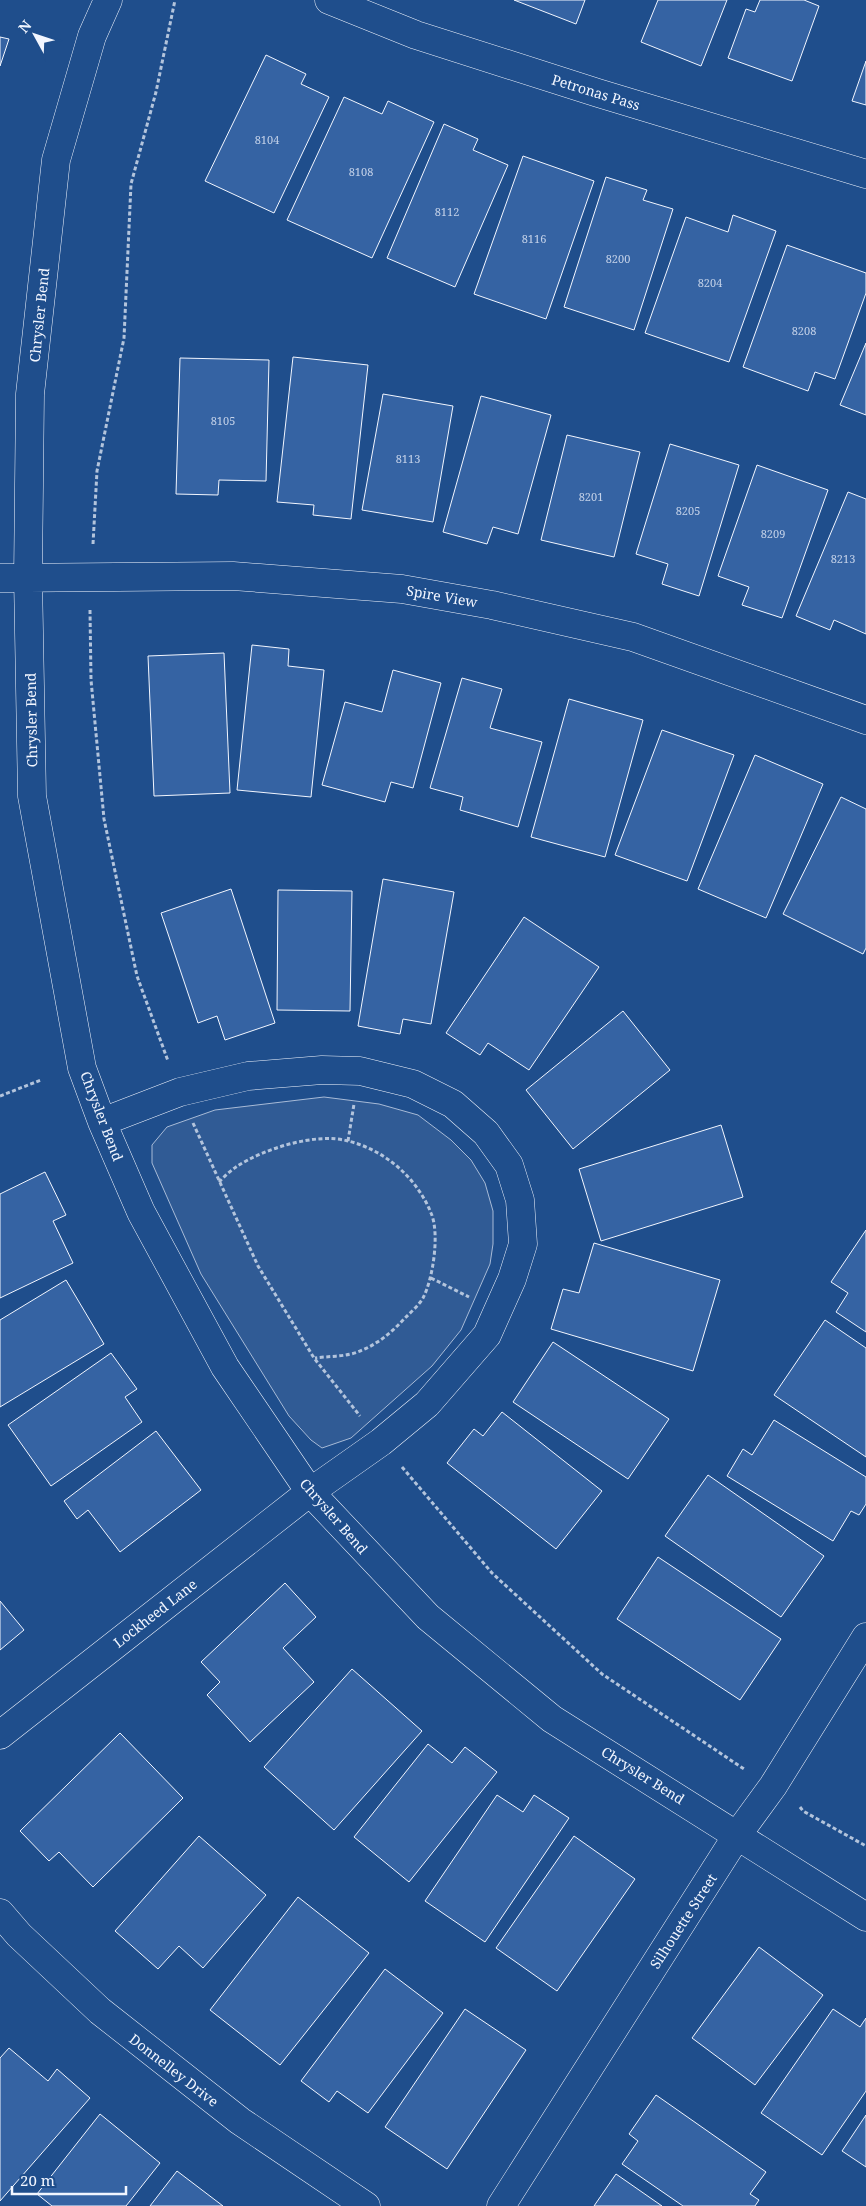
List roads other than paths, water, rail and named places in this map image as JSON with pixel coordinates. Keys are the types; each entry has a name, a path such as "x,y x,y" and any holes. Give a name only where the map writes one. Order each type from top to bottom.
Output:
{"street":[{"name":"Chrysler Bend","path":"108,0 92,36 56,160 30,394 28,577 32,796 82,1068 102,1122 141,1212 225,1367 310,1492 428,1618 552,1719 738,1834 866,1917"},
{"name":"Petronas Pass","path":"329,0 425,38 598,93 866,174"},
{"name":"Spire View","path":"0,578 233,576 402,589 492,605 633,637 866,720"},
{"name":"Lockheed Lane","path":"0,1735 310,1492 380,1442 426,1404 486,1335 512,1279 523,1244 520,1200 509,1165 498,1149 486,1133 453,1104 413,1084 360,1071 322,1070 248,1076 180,1092 102,1122"},
{"name":"Silhouette Street","path":"501,2206 738,1834 773,1786 866,1637"},
{"name":"Donnelley Drive","path":"0,1913 19,1935 100,2011 240,2121 366,2206"}]}
